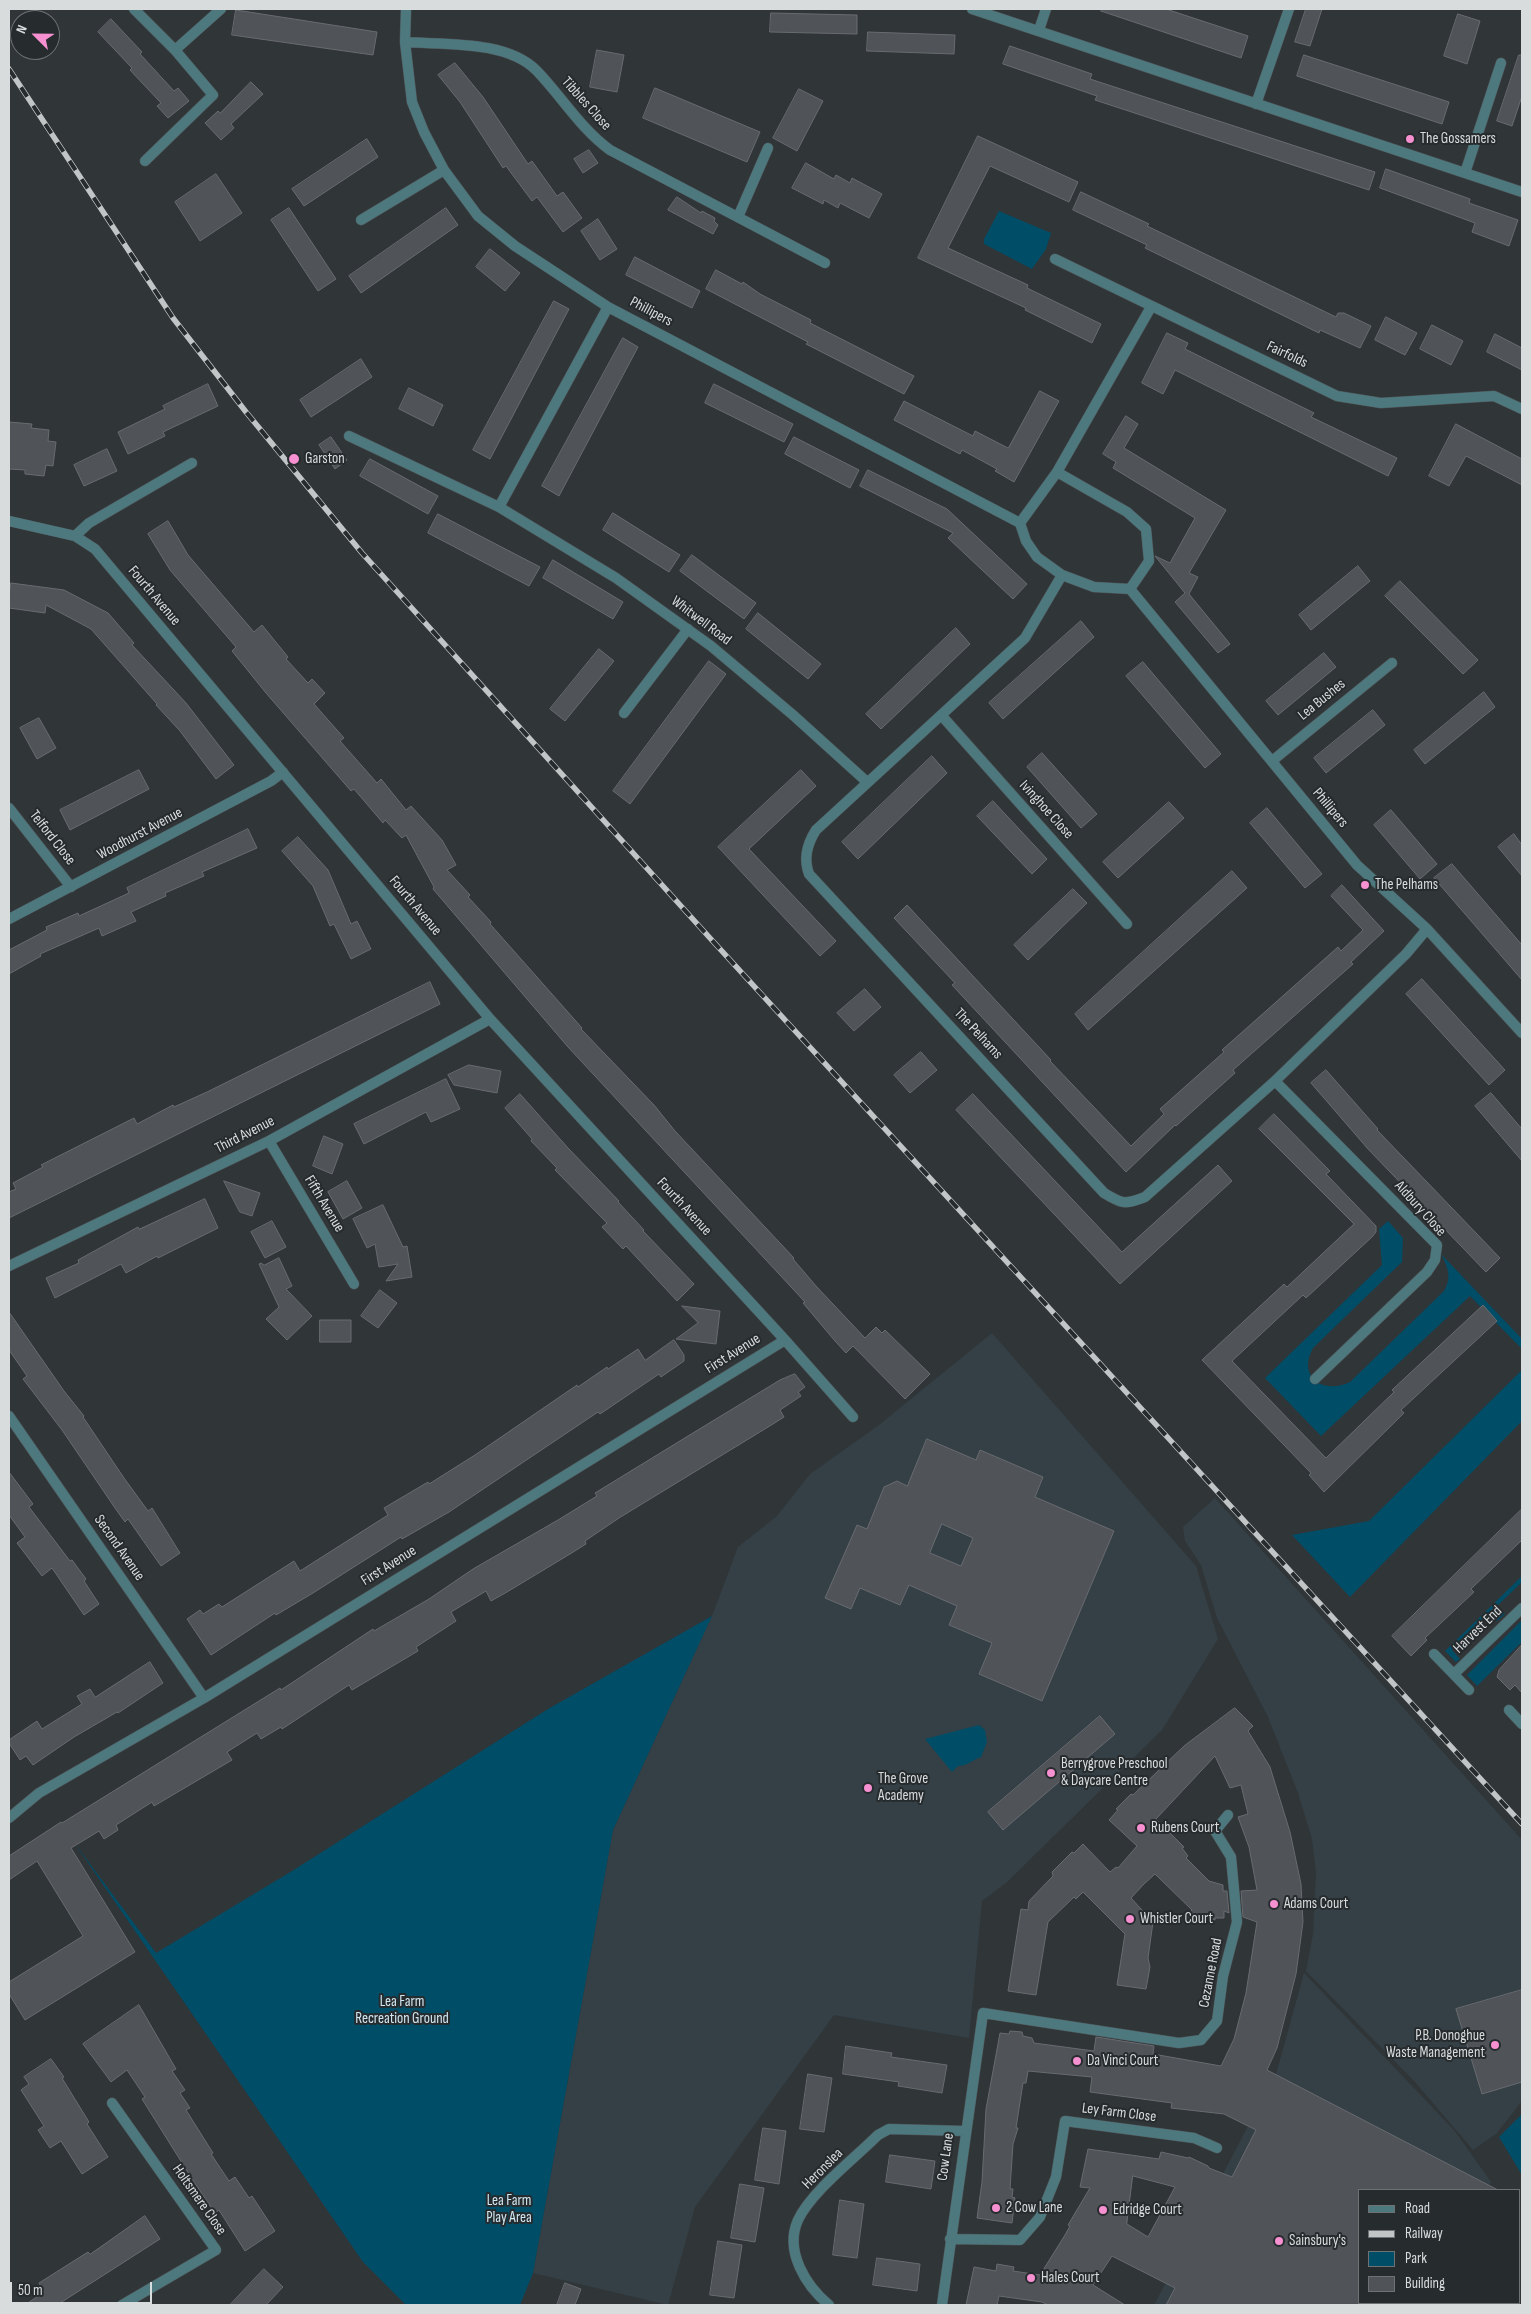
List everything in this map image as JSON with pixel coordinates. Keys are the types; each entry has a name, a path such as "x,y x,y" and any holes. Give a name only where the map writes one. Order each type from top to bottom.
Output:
{"street":[{"path":"134,9 175,50 213,95 145,161"},
{"path":"175,50 221,9"},
{"name":"Phillipers","path":"406,9 405,42 412,102 424,132 444,170 478,216 515,246 608,307 1020,523"},
{"path":"972,9 1522,192"},
{"path":"1039,30 1046,9"},
{"path":"1256,104 1289,9"},
{"name":"Tibbles Close","path":"405,42 490,48 522,59 536,70 594,138 610,150 826,263"},
{"path":"1465,174 1501,63"},
{"path":"738,217 768,148"},
{"path":"361,220 444,170"},
{"name":"Fairfolds","path":"1055,259 1338,396 1381,403 1494,396 1522,409"},
{"path":"499,507 608,307"},
{"path":"1057,472 1127,512 1146,529 1149,561 1130,590 1094,587 1062,575 1037,557 1026,541 1020,523 1057,472 1151,307"},
{"name":"Whitwell Road","path":"349,436 499,507 616,578 688,629 793,715 867,782"},
{"path":"75,536 89,523 192,463"},
{"name":"Fourth Avenue","path":"9,521 75,536 95,549 490,1019 785,1340 853,1417"},
{"name":"The Pelhams","path":"1062,575 1025,638 816,830 809,840 805,863 809,874 1104,1193 1120,1203 1133,1202 1145,1197 1275,1081 1406,954 1427,930"},
{"name":"Phillipers","path":"1130,590 1358,865 1427,930 1522,1033"},
{"path":"624,713 688,629"},
{"name":"Lea Bushes","path":"1272,761 1392,663"},
{"name":"Ivinghoe Close","path":"942,716 1127,924"},
{"name":"Woodhurst Avenue","path":"9,919 271,781 283,772"},
{"name":"Telford Close","path":"9,808 71,887"},
{"name":"Third Avenue","path":"9,1266 269,1141 490,1019"},
{"name":"Aldbury Close","path":"1275,1081 1437,1246 1435,1260 1427,1272 1315,1379"},
{"name":"Fifth Avenue","path":"269,1141 354,1284"},
{"name":"First Avenue","path":"9,1818 39,1793 204,1698 785,1340"},
{"name":"Second Avenue","path":"9,1416 204,1698"},
{"name":"Harvest End","path":"1454,1674 1522,1608"},
{"path":"1434,1654 1469,1690"},
{"path":"1509,1710 1522,1724"},
{"name":"Cezanne Road","path":"983,2013 1179,2043 1201,2040 1217,2020 1223,1976 1237,1922 1231,1857 1215,1831 1228,1815"},
{"name":"Cow Lane","path":"942,2305 983,2013"},
{"name":"Holtsmere Close","path":"112,2103 216,2250 122,2305"},
{"name":"Ley Farm Close","path":"950,2239 1020,2240 1040,2217 1056,2177 1065,2121 1194,2138 1217,2148"},
{"name":"Heronslea","path":"829,2305 810,2285 800,2269 796,2256 794,2234 798,2220 808,2205 878,2135 890,2129 965,2131"}],"shaded area":[{"name":"The Grove Academy","path":"992,1333 1196,1566 1218,1639 1162,1730 1006,1883 982,1901 969,2038 834,2015 695,2207 668,2305 533,2273 613,1830 712,1616 738,1547 777,1516 810,1474 879,1425"},
{"path":"1215,1498 1522,1840 1522,2101 1497,2133 1473,2150 1415,2082 1306,1971 1313,1934 1316,1872 1312,1839 1298,1793 1268,1717 1217,1618 1201,1565 1185,1541 1183,1527"},
{"name":"Sainsbury's","path":"1304,1973 1454,2130 1491,2182 1488,2189 1358,2189 1358,2304 1426,2305 1154,2305 1277,2071"}],"green space":[{"path":"999,211 1051,233 1046,249 1032,269 984,244 984,239"},
{"path":"1388,1221 1403,1238 1402,1262 1313,1348 1308,1367 1315,1381 1322,1385 1331,1386 1350,1382 1444,1291 1448,1281 1448,1272 1441,1254 1522,1339 1522,1349 1470,1296 1321,1436 1265,1378 1382,1265 1379,1229"},
{"path":"1522,1370 1522,1421 1350,1597 1292,1535 1369,1521"},
{"path":"1522,1576 1522,1582 1497,1606 1505,1614 1497,1621 1490,1614 1452,1650 1460,1659 1456,1662 1445,1651"},
{"name":"Lea Farm Recreation Ground","path":"712,1616 613,1830 533,2273 520,2305 406,2305 363,2262 73,1841 156,1953 292,1871 548,1709"},
{"path":"1522,1620 1522,1642 1477,1686 1467,1675"},
{"path":"979,1725 985,1730 987,1742 981,1757 958,1766 952,1772 925,1739"},
{"path":"1522,2114 1522,2175 1499,2137"},
{"path":"1426,2304 1486,2304 1486,2305"}],"building":[{"path":"1102,9 1166,9 1248,36 1241,58 1101,11"},
{"path":"1306,9 1322,9 1310,46 1295,42"},
{"path":"236,10 377,32 373,55 232,35"},
{"path":"771,13 857,15 857,34 770,32"},
{"path":"1458,14 1480,21 1467,64 1444,56"},
{"path":"111,19 142,52 140,54 174,91 178,88 189,101 168,118 157,106 161,103 130,70 132,68 98,32"},
{"path":"868,32 955,35 954,54 867,51"},
{"path":"1010,46 1092,74 1090,79 1375,172 1369,190 1095,100 1097,96 1003,64"},
{"path":"597,50 624,55 617,92 590,87"},
{"path":"1304,55 1449,102 1442,124 1297,76"},
{"path":"1519,55 1522,55 1522,96 1512,126 1497,121"},
{"path":"455,63 483,97 528,164 532,161 557,196 563,192 582,218 563,232 537,197 532,201 506,166 503,168 460,102 438,75"},
{"path":"251,82 263,94 231,124 234,128 221,140 205,123 218,111 220,113"},
{"path":"655,88 760,132 747,162 643,118"},
{"path":"799,89 823,101 797,151 773,138"},
{"path":"978,136 1078,182 1069,202 990,166 948,248 1028,285 1027,288 1101,324 1092,343 1025,310 1026,308 918,258"},
{"path":"367,139 378,157 304,206 292,189"},
{"path":"589,150 598,163 583,173 574,159"},
{"path":"806,163 834,179 836,175 850,183 852,178 882,194 869,218 840,203 838,208 824,200 823,204 792,188"},
{"path":"1386,169 1470,199 1469,203 1518,220 1509,246 1472,232 1475,223 1380,188"},
{"path":"216,174 242,213 200,241 175,202"},
{"path":"1081,192 1336,317 1338,313 1344,313 1371,326 1360,348 1320,330 1319,333 1145,248 1147,245 1073,210"},
{"path":"677,197 701,213 702,211 715,218 714,221 718,225 713,234 668,210"},
{"path":"289,208 336,279 318,291 271,220"},
{"path":"446,208 458,225 361,293 349,276"},
{"path":"598,219 617,249 600,260 581,231"},
{"path":"490,249 520,273 505,291 476,267"},
{"path":"635,257 700,291 692,308 626,275"},
{"path":"716,270 742,284 743,282 760,294 811,320 810,323 914,376 904,394 806,344 808,342 706,289"},
{"path":"554,301 569,309 490,459 473,450"},
{"path":"1386,317 1417,333 1405,355 1375,340"},
{"path":"1432,325 1463,341 1451,365 1420,349"},
{"path":"1167,333 1188,343 1185,349 1314,413 1311,417 1397,458 1388,476 1175,370 1163,394 1142,383"},
{"path":"1495,334 1522,348 1522,370 1487,352"},
{"path":"623,338 638,347 559,496 542,486"},
{"path":"361,359 372,377 311,417 300,400"},
{"path":"208,384 218,406 163,432 165,436 128,454 118,432 165,409 163,406"},
{"path":"714,384 793,424 784,442 705,403"},
{"path":"409,388 443,405 433,426 399,409"},
{"path":"1040,391 1059,401 1014,482 995,471 997,469 962,450 960,454 894,420 904,401 973,436 975,431 1008,448"},
{"path":"1126,416 1138,424 1124,448 1226,510 1189,573 1198,577 1189,594 1230,644 1218,653 1175,602 1185,593 1155,556 1170,563 1195,518 1113,468 1116,462 1103,454"},
{"path":"9,422 32,424 31,428 49,430 48,441 56,442 53,466 46,465 44,476 25,474 25,470 9,469"},
{"path":"1456,424 1522,459 1522,485 1466,456 1449,486 1429,476"},
{"path":"331,437 347,460 335,469 319,445"},
{"path":"794,437 859,470 850,488 785,454"},
{"path":"107,449 117,471 84,486 74,465"},
{"path":"370,459 438,496 428,514 360,476"},
{"path":"868,470 947,509 1027,584 1013,599 948,538 953,533 860,486"},
{"path":"613,513 680,555 669,572 603,530"},
{"path":"438,514 540,567 529,586 428,533"},
{"path":"168,521 188,555 254,632 262,625 288,657 286,659 308,683 312,679 325,693 314,704 344,738 340,741 377,783 381,779 406,810 411,806 442,840 456,865 447,870 470,895 468,897 491,922 490,924 581,1029 654,1105 675,1131 794,1258 816,1286 865,1338 876,1327 882,1333 885,1330 930,1374 905,1399 853,1346 846,1353 803,1303 805,1302 568,1047 433,889 434,887 406,835 402,838 385,820 383,823 354,789 351,791 266,693 232,651 236,647 170,570 148,534"},
{"path":"692,555 756,603 744,619 680,571"},
{"path":"553,560 623,602 613,619 543,578"},
{"path":"1358,566 1370,581 1311,630 1299,615"},
{"path":"1400,581 1478,660 1463,674 1385,596"},
{"path":"11,583 64,590 108,613 134,643 132,645 186,703 234,765 216,779 180,731 91,629 46,605 45,613 9,608"},
{"path":"758,613 821,664 808,679 746,629"},
{"path":"1081,621 1094,637 1003,719 989,703"},
{"path":"956,628 970,644 881,729 866,714"},
{"path":"599,649 614,661 565,721 550,709"},
{"path":"1324,653 1336,667 1278,715 1266,701"},
{"path":"709,661 726,674 630,804 613,791"},
{"path":"1143,662 1221,754 1205,768 1126,676"},
{"path":"1484,692 1495,707 1425,764 1414,750"},
{"path":"1373,710 1385,725 1326,773 1314,758"},
{"path":"39,718 56,748 37,759 20,728"},
{"path":"1042,753 1097,814 1081,828 1027,767"},
{"path":"932,756 947,773 858,859 842,842"},
{"path":"139,770 149,789 70,830 60,810"},
{"path":"801,770 816,786 749,849 836,941 820,956 718,847"},
{"path":"993,801 1047,859 1032,874 977,816"},
{"path":"1169,802 1184,818 1118,878 1103,862"},
{"path":"1267,808 1322,874 1305,888 1250,823"},
{"path":"1391,810 1437,864 1420,879 1374,825"},
{"path":"248,829 257,848 202,872 204,876 165,893 166,896 131,912 136,921 102,936 99,928 40,954 41,956 9,974 9,950 47,930 46,927 78,913 79,916 129,893 127,888"},
{"path":"1514,834 1522,845 1522,876 1498,847"},
{"path":"298,837 328,870 351,924 357,921 371,949 351,959 334,924 330,926 313,886 282,851"},
{"path":"1452,864 1522,945 1522,980 1434,878"},
{"path":"1232,871 1247,888 1088,1030 1075,1014"},
{"path":"1342,885 1384,931 1351,962 1353,964 1233,1070 1235,1073 1175,1125 1126,1172 952,985 955,983 894,918 907,905 1131,1146 1164,1114 1160,1109 1224,1052 1222,1050 1338,947 1341,951 1363,930 1331,896"},
{"path":"1073,889 1087,903 1028,960 1014,945"},
{"path":"1422,979 1505,1070 1489,1085 1406,994"},
{"path":"430,982 440,1004 9,1218 9,1192 16,1189 13,1183 43,1167 41,1165 134,1118 137,1124 173,1105 174,1107 207,1092"},
{"path":"865,989 881,1007 854,1031 837,1013"},
{"path":"921,1052 937,1070 910,1093 894,1075"},
{"path":"469,1065 501,1071 497,1093 454,1085 448,1075"},
{"path":"1326,1070 1377,1130 1500,1258 1486,1272 1368,1149 1311,1083"},
{"path":"446,1079 460,1109 431,1122 426,1112 364,1144 354,1124"},
{"path":"1491,1093 1522,1129 1522,1161 1475,1106"},
{"path":"520,1094 619,1201 643,1231 694,1284 677,1301 626,1246 623,1249 602,1227 607,1223 555,1170 557,1168 531,1141 532,1139 505,1108"},
{"path":"973,1094 1122,1252 1218,1165 1232,1181 1120,1284 956,1110"},
{"path":"1274,1114 1330,1171 1326,1174 1376,1226 1376,1232 1372,1237 1306,1298 1303,1295 1232,1361 1326,1458 1394,1392 1392,1390 1483,1305 1497,1321 1401,1410 1404,1413 1324,1492 1309,1475 1311,1473 1202,1360 1284,1284 1287,1287 1354,1224 1259,1129"},
{"path":"324,1136 343,1144 332,1174 313,1166"},
{"path":"224,1181 260,1193 252,1216 240,1212"},
{"path":"347,1181 362,1208 343,1219 328,1192"},
{"path":"205,1199 218,1228 158,1258 157,1256 126,1273 121,1264 55,1298 46,1278 79,1263 78,1260 138,1227 139,1229"},
{"path":"383,1205 403,1247 407,1246 412,1277 386,1281 398,1264 379,1267 375,1244 367,1248 353,1219"},
{"path":"272,1221 286,1247 265,1258 251,1232"},
{"path":"279,1258 292,1286 286,1289 312,1316 287,1340 266,1319 279,1307 259,1264 264,1265"},
{"path":"380,1290 397,1303 378,1328 361,1316"},
{"path":"682,1306 720,1311 716,1344 676,1339 698,1323"},
{"path":"9,1312 64,1391 84,1416 148,1511 152,1508 180,1553 161,1566 128,1519 125,1522 62,1430 23,1379 27,1376 9,1350"},
{"path":"320,1320 351,1320 351,1342 320,1342"},
{"path":"674,1340 684,1355 684,1361 661,1377 659,1374 600,1414 598,1412 449,1512 402,1539 401,1537 313,1593 276,1615 275,1613 211,1655 187,1619 200,1610 203,1614 219,1604 222,1607 294,1561 300,1571 388,1515 384,1508 428,1482 429,1484 475,1455 577,1385 578,1387 638,1349 645,1360"},
{"path":"795,1374 805,1387 798,1392 801,1396 780,1410 784,1417 619,1518 585,1541 586,1544 507,1592 491,1601 486,1591 451,1612 456,1621 416,1647 418,1651 352,1690 349,1685 282,1729 281,1727 261,1739 257,1733 227,1752 232,1760 154,1806 152,1802 116,1825 118,1830 104,1839 99,1831 71,1848 135,1952 25,2020 9,1994 9,1982 83,1936 37,1861 9,1880 9,1856 280,1688 281,1690 373,1629 374,1631 429,1599 473,1569 597,1496 595,1493 780,1380"},
{"path":"927,1439 976,1460 980,1450 1043,1477 1035,1497 1114,1531 1042,1701 979,1674 992,1643 949,1625 957,1606 909,1585 900,1605 860,1588 851,1609 825,1598 857,1525 867,1529 884,1487 897,1481 907,1486","holes":["942,1524 973,1538 961,1566 930,1553"]},
{"path":"9,1472 33,1504 29,1507 86,1579 84,1581 99,1604 84,1615 52,1568 42,1576 17,1543 25,1537 9,1515"},
{"path":"1522,1509 1522,1540 1471,1589 1474,1592 1425,1638 1427,1640 1411,1656 1392,1636"},
{"path":"1522,1645 1522,1693 1515,1685 1510,1690 1497,1677 1499,1670"},
{"path":"150,1662 163,1683 118,1713 74,1737 33,1765 26,1756 20,1760 9,1740 37,1721 42,1729 82,1704 77,1696 90,1689 95,1697"},
{"path":"1235,1708 1253,1726 1248,1731 1270,1767 1290,1832 1301,1884 1303,1922 1296,1974 1277,2048 1267,2070 1496,2189 1358,2189 1358,2304 1360,2305 1166,2305 1175,2288 1112,2256 1093,2285 1125,2305 1048,2305 1042,2302 999,2296 997,2305 966,2305 974,2267 996,2271 997,2264 1014,2267 1013,2271 1040,2275 1065,2235 1070,2226 1068,2225 1090,2188 1080,2187 1088,2149 1159,2159 1161,2152 1189,2157 1209,2168 1232,2177 1256,2130 1224,2114 1171,2108 1172,2103 1090,2092 1092,2077 1028,2071 1026,2083 1023,2083 1016,2128 1018,2128 1013,2144 1010,2189 1013,2189 1012,2197 1015,2198 1012,2223 977,2218 982,2182 986,2109 1000,2033 1009,2034 1010,2031 1022,2032 1023,2036 1032,2038 1034,2043 1094,2051 1096,2037 1154,2046 1153,2054 1221,2066 1234,2039 1246,1993 1257,1922 1243,1917 1241,1891 1257,1890 1249,1847 1238,1817 1248,1814 1241,1785 1230,1788 1215,1756 1156,1819 1184,1847 1182,1848 1188,1856 1186,1858 1209,1881 1223,1885 1223,1891 1227,1891 1229,1913 1224,1911 1224,1918 1215,1918 1215,1920 1184,1917 1192,1910 1155,1874 1131,1898 1153,1922 1148,1958 1150,1967 1146,1989 1117,1985 1125,1934 1083,1892 1076,1899 1074,1897 1048,1922 1036,1995 1008,1991 1021,1909 1028,1910 1029,1901 1053,1876 1052,1872 1083,1844 1110,1872 1116,1867 1118,1868 1137,1846 1109,1820 1118,1810 1116,1809 1131,1794 1133,1795 1184,1746","holes":["1133,2176 1175,2187 1148,2237 1127,2224"]},
{"name":"Berrygrove Preschool & Daycare Centre","path":"1100,1716 1115,1734 1003,1830 988,1812"},
{"name":"P.B. Donoghue Waste Management","path":"1522,1990 1522,2082 1482,2094 1456,2009"},
{"path":"139,2005 176,2069 172,2071 185,2090 180,2093 190,2108 186,2110 213,2153 211,2154 229,2181 235,2177 249,2198 252,2196 275,2231 245,2251 219,2210 215,2213 194,2182 142,2099 145,2097 127,2070 111,2082 83,2044"},
{"path":"846,2046 892,2053 891,2057 947,2065 942,2093 898,2086 899,2082 843,2074"},
{"path":"51,2059 64,2077 62,2078 89,2122 87,2124 108,2157 82,2174 61,2141 50,2148 38,2130 44,2126 21,2090 29,2084 24,2077"},
{"path":"808,2074 832,2078 824,2132 800,2129"},
{"path":"763,2128 786,2131 779,2184 755,2180"},
{"path":"890,2155 935,2161 931,2189 886,2182"},
{"path":"740,2184 764,2188 755,2242 731,2238"},
{"path":"840,2200 864,2204 857,2258 833,2255"},
{"path":"145,2216 160,2239 57,2305 25,2305 44,2292 39,2283 88,2252 90,2254"},
{"path":"718,2241 742,2245 734,2298 710,2295"},
{"path":"877,2258 920,2264 917,2291 873,2285"},
{"path":"264,2269 283,2287 266,2305 230,2305"},
{"path":"565,2283 581,2289 575,2305 557,2305"}],"railway":[{"path":"9,69 173,318 246,412 362,553 709,937 1522,1824"}],"place":[{"name":"The Gossamers","path":"1410,139"},
{"name":"Garston","path":"294,459"},
{"name":"The Pelhams","path":"1365,885"},
{"name":"Berrygrove Preschool & Daycare Centre","path":"1051,1773"},
{"name":"The Grove Academy","path":"868,1788"},
{"name":"Rubens Court","path":"1141,1828"},
{"name":"Adams Court","path":"1274,1904"},
{"name":"Whistler Court","path":"1130,1919"},
{"name":"P.B. Donoghue Waste Management","path":"1495,2045"},
{"name":"Da Vinci Court","path":"1077,2061"},
{"name":"2 Cow Lane","path":"996,2208"},
{"name":"Edridge Court","path":"1103,2210"},
{"name":"Sainsbury's","path":"1279,2241"},
{"name":"Hales Court","path":"1031,2278"}],"park label":[{"name":"Lea Farm Play Area","path":"509,2210"}]}
